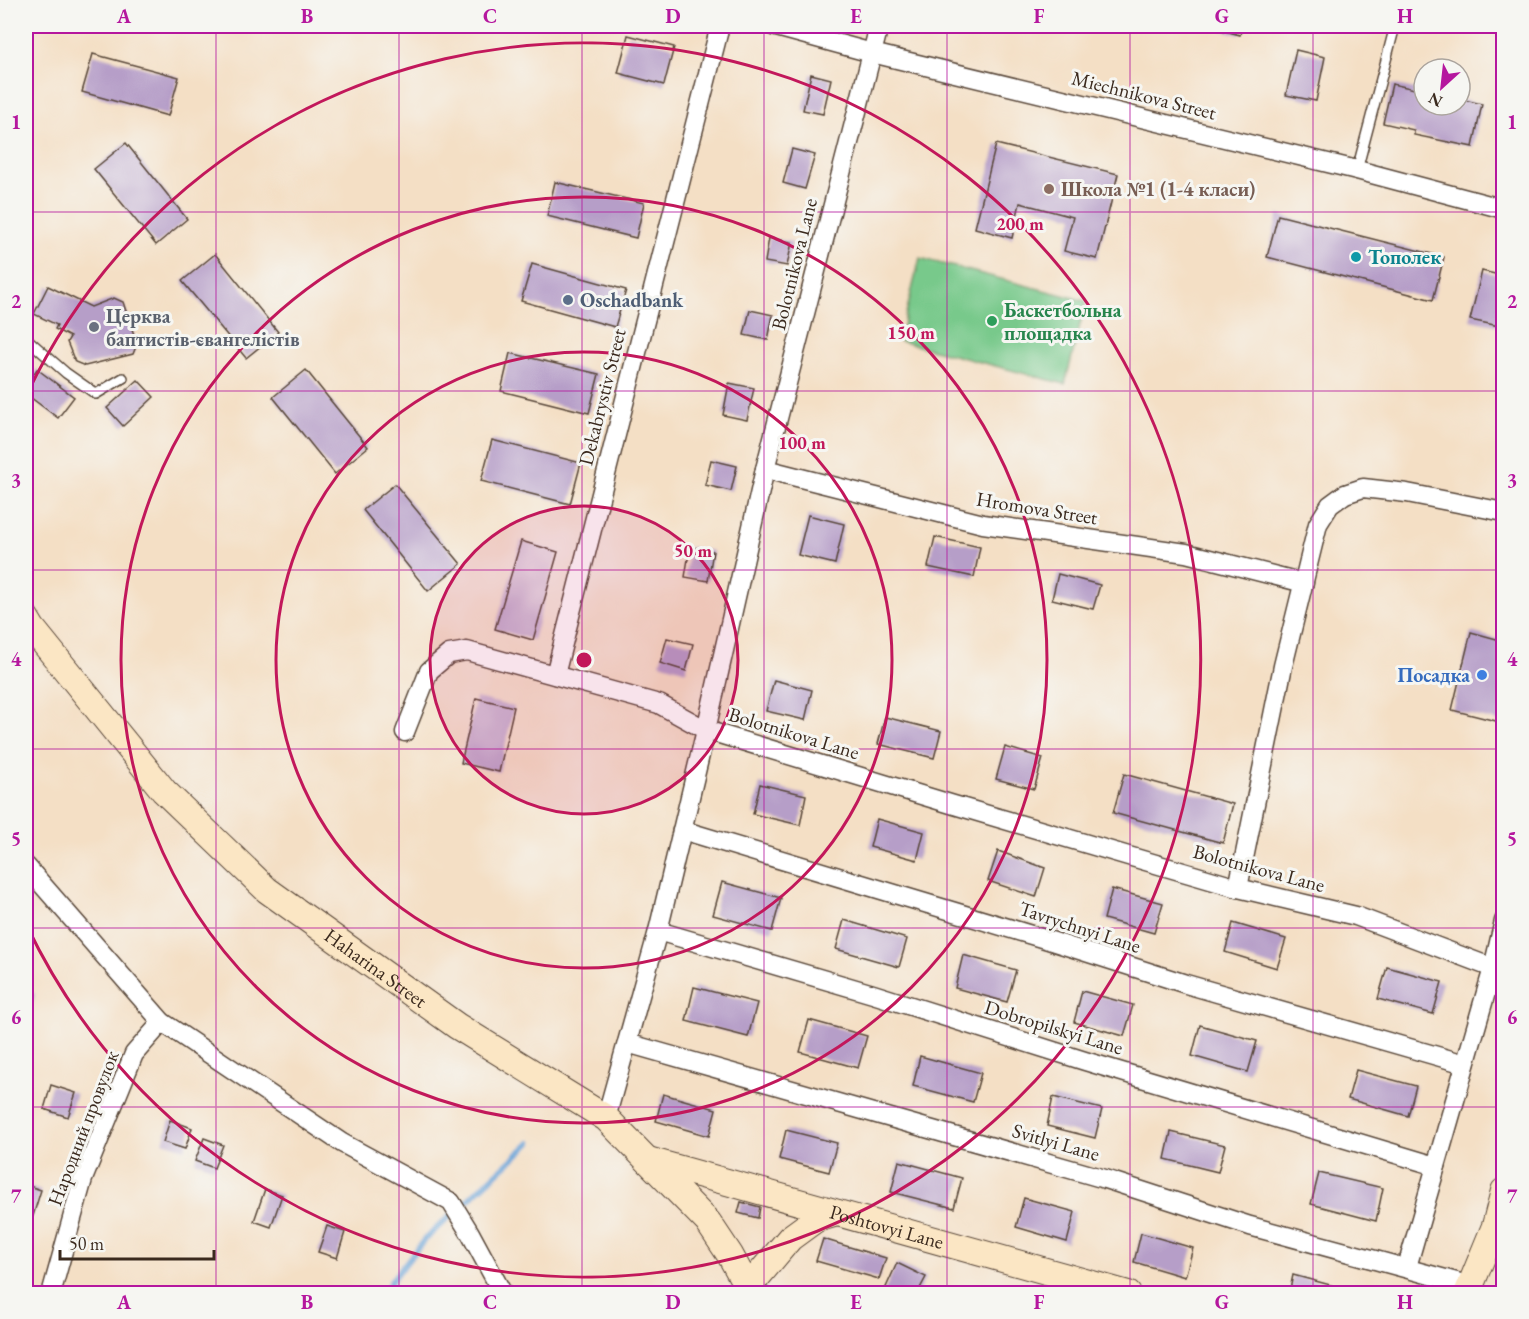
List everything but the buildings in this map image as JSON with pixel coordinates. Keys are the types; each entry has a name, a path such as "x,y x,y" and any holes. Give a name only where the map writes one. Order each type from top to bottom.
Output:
{"main road":[{"name":"Haharina Street","path":"26,618 164,791 267,890 457,1026 606,1118 708,1222 755,1292"},
{"name":"Poshtovyi Lane","path":"646,1159 1128,1293"},
{"path":"1469,1290 1499,1227 1503,1191"},
{"path":"755,1292 790,1238 816,1219 837,1213"}],"street":[{"name":"Dekabrystiv Street","path":"555,675 720,26"},
{"name":"Miechnikova Street","path":"773,26 872,53 1357,170 1503,210"},
{"name":"Bolotnikova Lane","path":"879,26 765,469 706,730 1238,888 1356,916 1493,968"},
{"name":"Hromova Street","path":"765,469 984,524 1186,553 1304,583"},
{"path":"1238,888 1283,666 1318,524 1330,505 1345,494 1363,488 1407,493 1503,512"},
{"path":"405,732 429,671 449,654 467,651 658,704 706,730 658,931 606,1118"},
{"name":"Tavrychnyi Lane","path":"682,830 1186,984 1465,1064"},
{"path":"26,866 162,1022 342,1143 451,1202 503,1293"},
{"path":"1407,1267 1493,968 1503,921"},
{"name":"Dobropilskyi Lane","path":"658,931 873,994 1085,1061 1436,1166"},
{"name":"Народний провулок","path":"51,1293 83,1179 129,1064 134,1054 162,1022"},
{"name":"Svitlyi Lane","path":"627,1043 1105,1179 1250,1226 1407,1267 1469,1290"}],"lane":[{"path":"1357,170 1395,26"},
{"path":"26,338 66,373 96,394 123,378"}],"green space":[{"name":"Баскетбольна площадка","path":"920,258 1086,301 1065,384 899,341"}],"waterway":[{"path":"384,1294 392,1280 425,1239 530,1143"}],"place":[{"name":"Школа №1 (1-4 класи)","path":"1049,189"},
{"name":"Тополек","path":"1356,257"},
{"name":"Oschadbank","path":"568,300"},
{"name":"Баскетбольна площадка","path":"992,321"},
{"name":"Церква баптистів-євангелістів","path":"94,327"},
{"name":"Посадка","path":"1482,675"}]}
